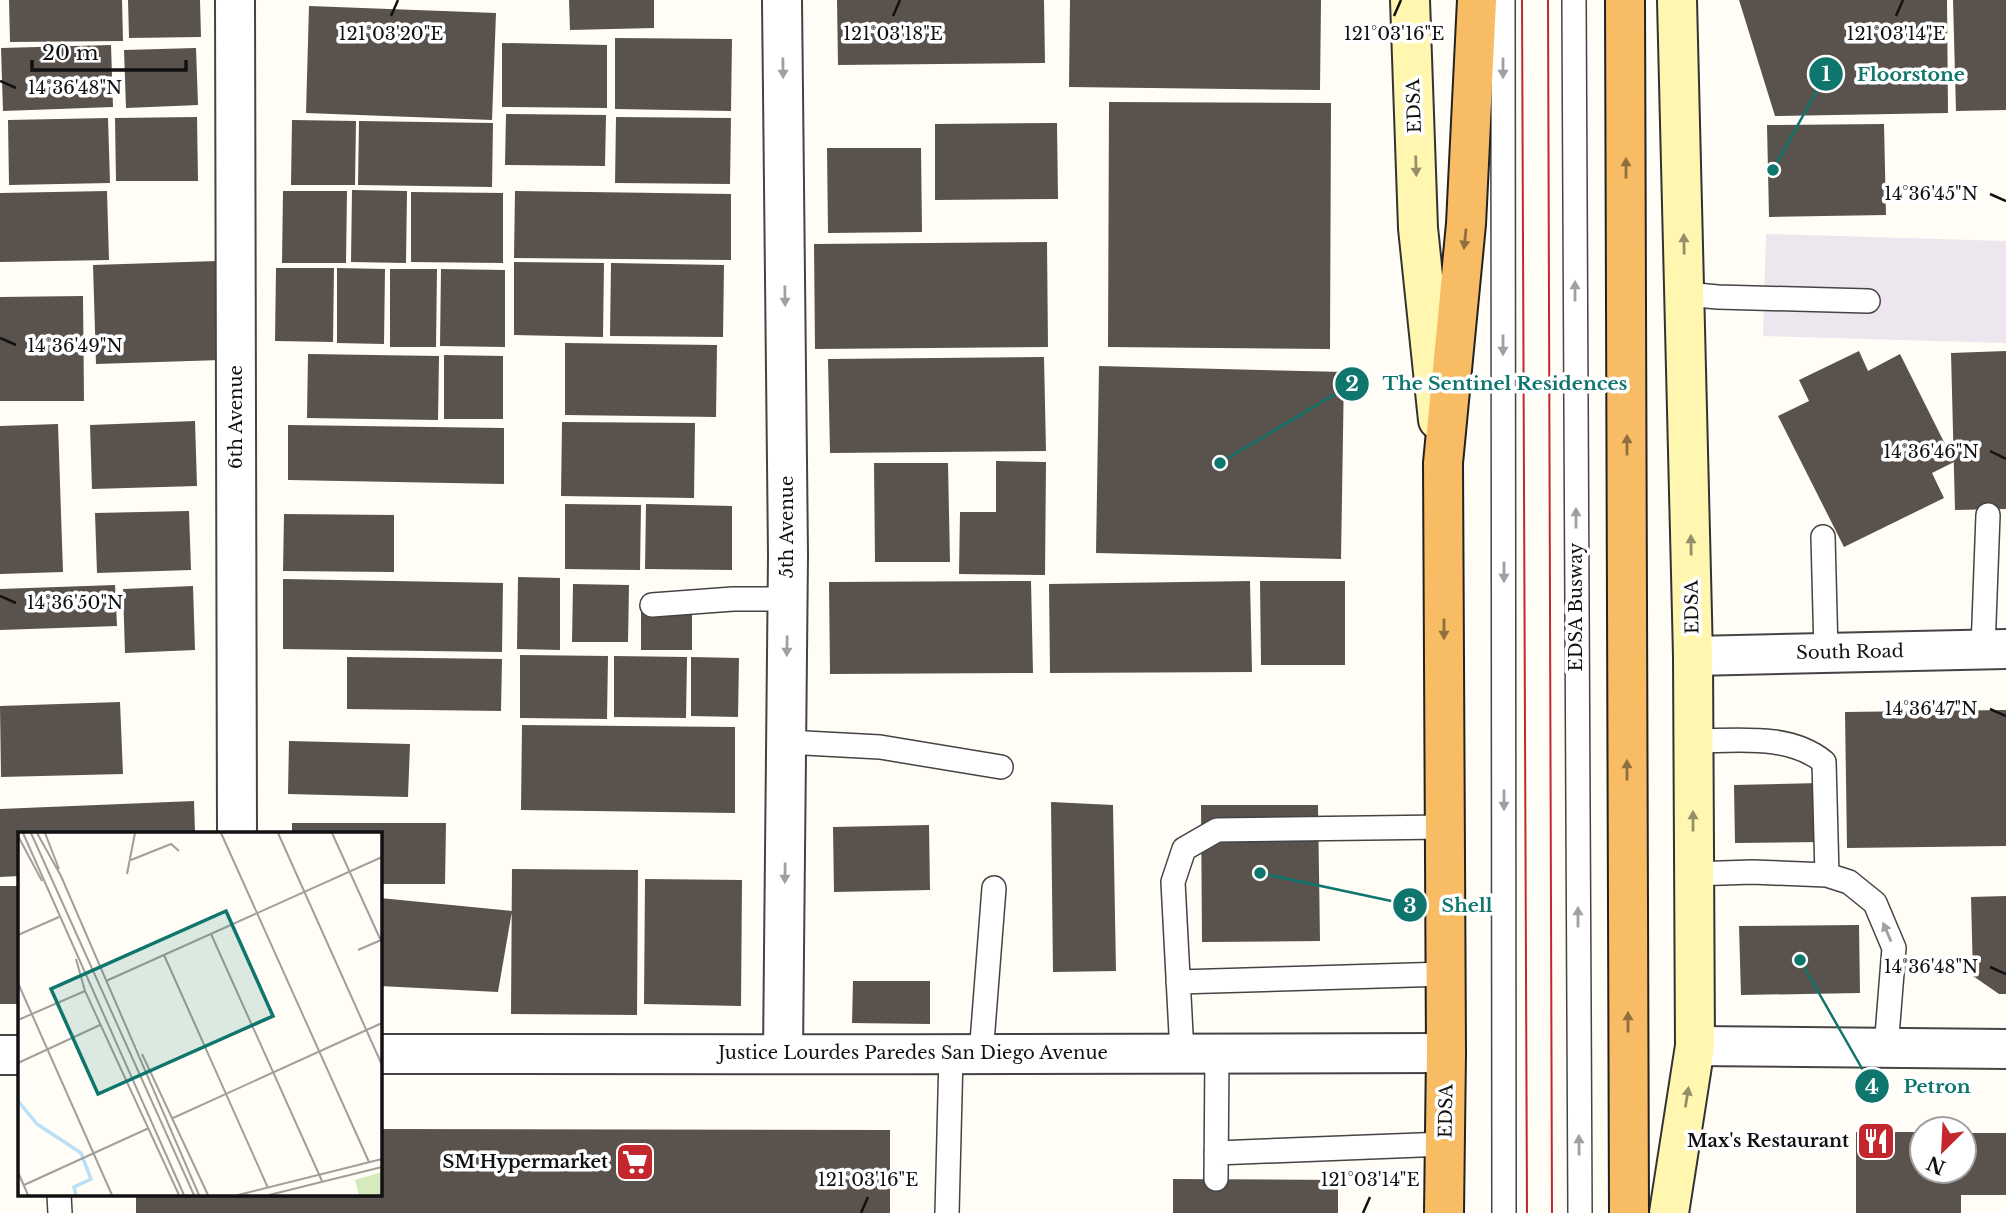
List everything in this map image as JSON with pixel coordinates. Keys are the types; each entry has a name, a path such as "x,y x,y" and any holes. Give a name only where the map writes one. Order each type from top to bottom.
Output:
{"highway":[{"name":"EDSA","path":"1444,1213 1446,827 1443,463 1466,224 1478,0"},
{"path":"1625,0 1629,1213"}],"main road":[{"name":"EDSA","path":"1410,0 1418,228 1443,463"},
{"name":"EDSA","path":"1669,1213 1695,1046 1693,656 1677,0"}],"street":[{"name":"6th Avenue","path":"235,0 237,832"},
{"name":"5th Avenue","path":"782,0 788,599 783,1053"},
{"name":"South Road","path":"1693,656 1995,649"},
{"path":"1695,1046 2006,1049"},
{"name":"Justice Lourdes Paredes San Diego Avenue","path":"382,1054 1446,1053"},
{"path":"0,1055 18,1055"}],"lane":[{"path":"1503,0 1504,1213"},
{"name":"EDSA Busway","path":"1574,0 1580,1213"},
{"path":"1685,293 1717,297 1868,301"},
{"path":"1988,515 1995,649"},
{"path":"1823,537 1826,652"},
{"path":"652,604 733,598 788,599"},
{"path":"1693,741 1786,743 1812,753 1824,762 1827,875"},
{"path":"786,742 880,747 1002,767"},
{"path":"1216,1179 1216,1153 1200,1053 1178,982 1174,882 1184,849 1217,830 1446,827"},
{"path":"1693,874 1752,872 1827,875 1849,882 1875,903 1894,948 1886,1048"},
{"path":"947,1213 966,1055 994,888"},
{"path":"1178,982 1446,974"},
{"path":"1216,1153 1445,1144"}],"shaded area":[{"path":"1766,234 2006,241 2006,343 1763,336"}],"building":[{"path":"9,0 122,0 123,41 10,42"},
{"path":"128,0 200,0 201,37 129,38"},
{"path":"569,0 654,0 654,28 570,30"},
{"path":"837,0 1044,0 1045,63 838,65"},
{"path":"1070,0 1321,0 1320,90 1069,87"},
{"path":"1739,0 1947,0 1948,113 1775,116"},
{"path":"1953,0 2006,0 2006,110 1956,111"},
{"path":"309,6 496,13 492,120 306,113"},
{"path":"615,38 732,39 731,111 615,109"},
{"path":"502,43 607,45 607,108 502,107"},
{"path":"111,45 113,107 3,111 1,48"},
{"path":"196,48 198,105 126,108 124,50"},
{"path":"1109,102 1331,103 1330,349 1108,347"},
{"path":"506,114 606,115 605,166 505,165"},
{"path":"197,117 198,181 116,181 115,118"},
{"path":"616,117 731,118 730,184 615,183"},
{"path":"108,118 110,183 9,185 8,120"},
{"path":"292,120 356,121 355,185 291,185"},
{"path":"359,121 493,123 492,187 358,185"},
{"path":"1057,123 1058,199 935,200 935,124"},
{"path":"1884,124 1886,215 1769,217 1767,125"},
{"path":"827,148 921,148 922,232 828,233"},
{"path":"352,190 407,191 406,263 351,262"},
{"path":"107,191 109,260 0,262 0,193"},
{"path":"283,191 347,191 346,263 282,263"},
{"path":"515,191 731,194 731,260 514,258"},
{"path":"411,192 503,193 503,263 411,262"},
{"path":"1047,242 1048,347 815,349 814,244"},
{"path":"217,261 221,360 96,364 93,265"},
{"path":"514,262 604,263 603,337 514,335"},
{"path":"611,263 724,265 723,337 610,336"},
{"path":"276,268 334,268 333,342 275,341"},
{"path":"337,268 385,269 384,344 337,343"},
{"path":"390,269 437,269 436,347 390,347"},
{"path":"441,269 505,270 505,347 440,346"},
{"path":"83,296 84,401 0,401 0,297"},
{"path":"565,343 717,345 716,417 565,415"},
{"path":"1859,351 1868,371 1900,354 1954,462 1932,473 1944,498 1844,547 1778,416 1809,401 1799,380"},
{"path":"2006,351 2006,509 1955,510 1951,353"},
{"path":"308,354 439,356 438,420 307,418"},
{"path":"444,355 503,356 503,419 444,419"},
{"path":"1044,357 1046,451 830,453 828,359"},
{"path":"1099,366 1344,372 1341,559 1096,553"},
{"path":"195,421 197,486 92,489 90,425"},
{"path":"562,422 695,423 694,498 561,496"},
{"path":"58,424 63,572 0,574 0,426"},
{"path":"288,425 504,428 504,484 288,480"},
{"path":"996,461 1046,462 1045,575 959,574 960,512 996,512"},
{"path":"874,463 948,463 950,562 875,562"},
{"path":"565,504 641,505 640,570 565,569"},
{"path":"646,504 732,506 732,570 645,569"},
{"path":"189,511 191,570 97,573 95,513"},
{"path":"284,514 394,515 394,572 283,571"},
{"path":"518,577 560,578 560,650 517,649"},
{"path":"283,579 503,583 502,652 283,649"},
{"path":"1031,581 1033,673 830,674 829,582"},
{"path":"1250,581 1252,672 1050,673 1049,584"},
{"path":"1260,581 1345,581 1345,665 1261,665"},
{"path":"573,584 629,585 628,642 572,642"},
{"path":"115,585 117,626 0,630 0,589"},
{"path":"193,586 195,650 125,653 123,589"},
{"path":"641,612 692,612 692,650 641,650"},
{"path":"520,655 608,656 607,719 520,718"},
{"path":"614,656 687,657 686,718 614,717"},
{"path":"347,657 502,659 501,711 347,709"},
{"path":"691,657 739,658 738,717 691,716"},
{"path":"120,702 123,774 1,777 0,706"},
{"path":"2006,710 2006,846 1847,848 1845,712"},
{"path":"522,725 735,727 735,813 521,810"},
{"path":"289,741 410,744 408,797 288,794"},
{"path":"1820,783 1822,842 1735,843 1734,785"},
{"path":"194,801 195,832 18,832 18,876 0,877 0,809"},
{"path":"1051,802 1113,805 1116,971 1053,972"},
{"path":"1201,805 1318,805 1320,941 1202,942"},
{"path":"292,823 446,823 445,884 382,884 382,832 292,832"},
{"path":"929,825 930,890 834,892 833,827"},
{"path":"512,869 638,870 637,1015 511,1014"},
{"path":"645,879 742,880 741,1006 644,1004"},
{"path":"0,886 18,886 18,1004 0,1004"},
{"path":"2006,896 2006,994 1999,994 1973,976 1971,897"},
{"path":"382,898 512,911 498,992 382,986"},
{"path":"1859,925 1860,993 1741,995 1739,926"},
{"path":"853,981 930,981 930,1024 852,1023"},
{"name":"SM Hypermarket","path":"382,1129 890,1130 890,1213 136,1213 136,1196 382,1196"},
{"path":"1856,1132 1908,1132 1908,1185 1978,1185 1978,1133 2006,1133 2006,1195 1961,1195 1961,1213 1856,1213"},
{"path":"1173,1179 1338,1180 1338,1213 1173,1213"}],"tram line":[{"path":"1522,0 1527,1213"},
{"path":"1548,0 1552,1213"}],"place":[{"name":"Floorstone","path":"1773,170"},
{"name":"The Sentinel Residences","path":"1220,463"},
{"name":"Shell","path":"1260,873"},
{"name":"Petron","path":"1800,960"},
{"name":"Max's Restaurant","path":"1876,1141"},
{"name":"SM Hypermarket","path":"635,1162"}]}
